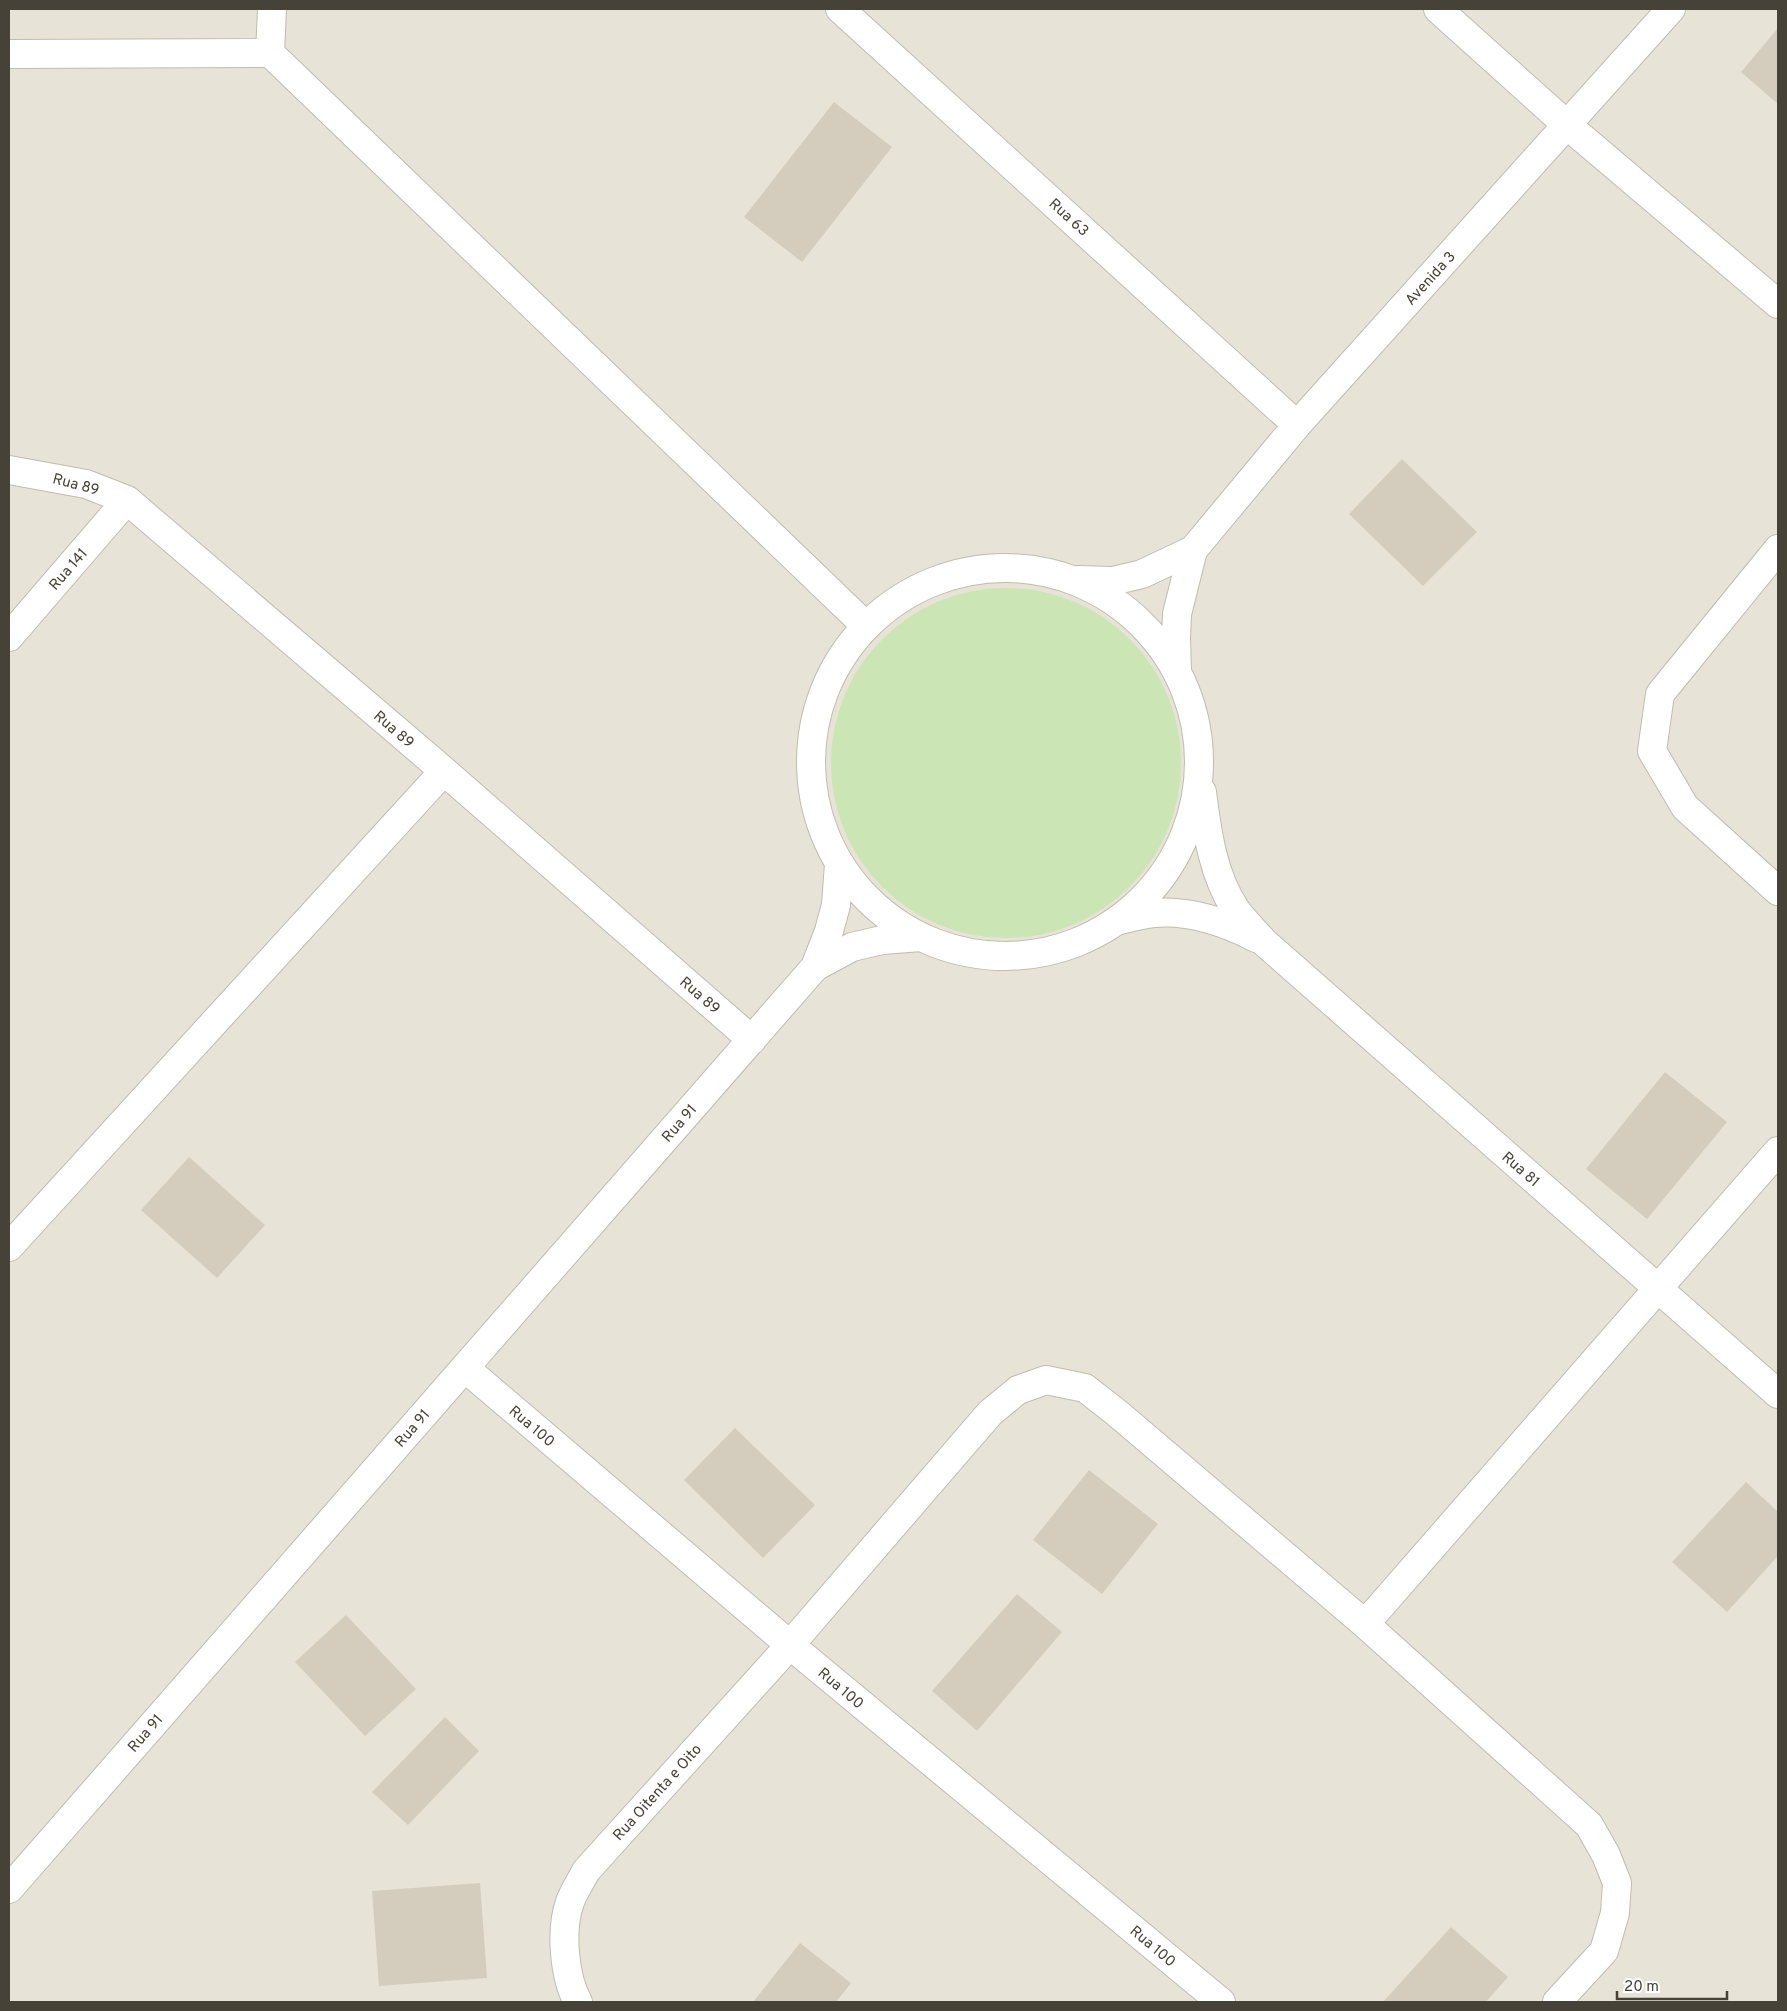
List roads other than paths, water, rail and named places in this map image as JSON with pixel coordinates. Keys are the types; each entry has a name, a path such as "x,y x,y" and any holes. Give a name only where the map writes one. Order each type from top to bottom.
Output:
{"street":[{"path":"270,53 272,9"},
{"name":"Rua 63","path":"840,9 1297,425"},
{"path":"1438,9 1567,125 1778,304"},
{"name":"Avenida 3","path":"1193,550 1297,425 1671,9"},
{"path":"9,54 270,53 866,626"},
{"name":"Rua 89","path":"9,470 86,484 127,500 444,771 752,1040"},
{"name":"Rua 141","path":"9,637 127,500"},
{"path":"1193,550 1142,574 1113,580 1078,580 1044,573 999,568 955,575 912,591 866,626 845,650 824,690 812,734 811,779 820,823 839,864 862,894 887,916 921,937 943,946 988,955 1033,954 1076,943 1116,921 1164,874 1176,855 1193,813 1199,768"},
{"path":"1193,550 1178,614 1176,639 1177,670 1195,724 1204,810 1221,883 1237,910 1264,942"},
{"path":"1778,550 1660,694 1652,751 1685,807 1778,892"},
{"path":"1078,580 1120,606 1148,631 1177,670"},
{"path":"9,1247 444,771"},
{"path":"815,967 829,931 836,905 839,864"},
{"path":"1116,921 1153,913 1181,913 1212,919 1264,942"},
{"path":"815,967 852,947 882,940 921,937"},
{"name":"Rua 81","path":"1264,942 1778,1394"},
{"name":"Rua 91","path":"9,1889 815,967"},
{"path":"1365,1624 1778,1151"},
{"name":"Rua 100","path":"465,1368 790,1645 1221,2002"},
{"name":"Rua Oitenta e Oito","path":"578,2002 574,1995 564,1958 565,1936 569,1903 586,1871 790,1645 990,1412 1018,1390 1046,1380 1085,1388 1365,1624 1590,1824 1606,1855 1617,1883 1615,1913 1604,1951 1557,2002"}]}
